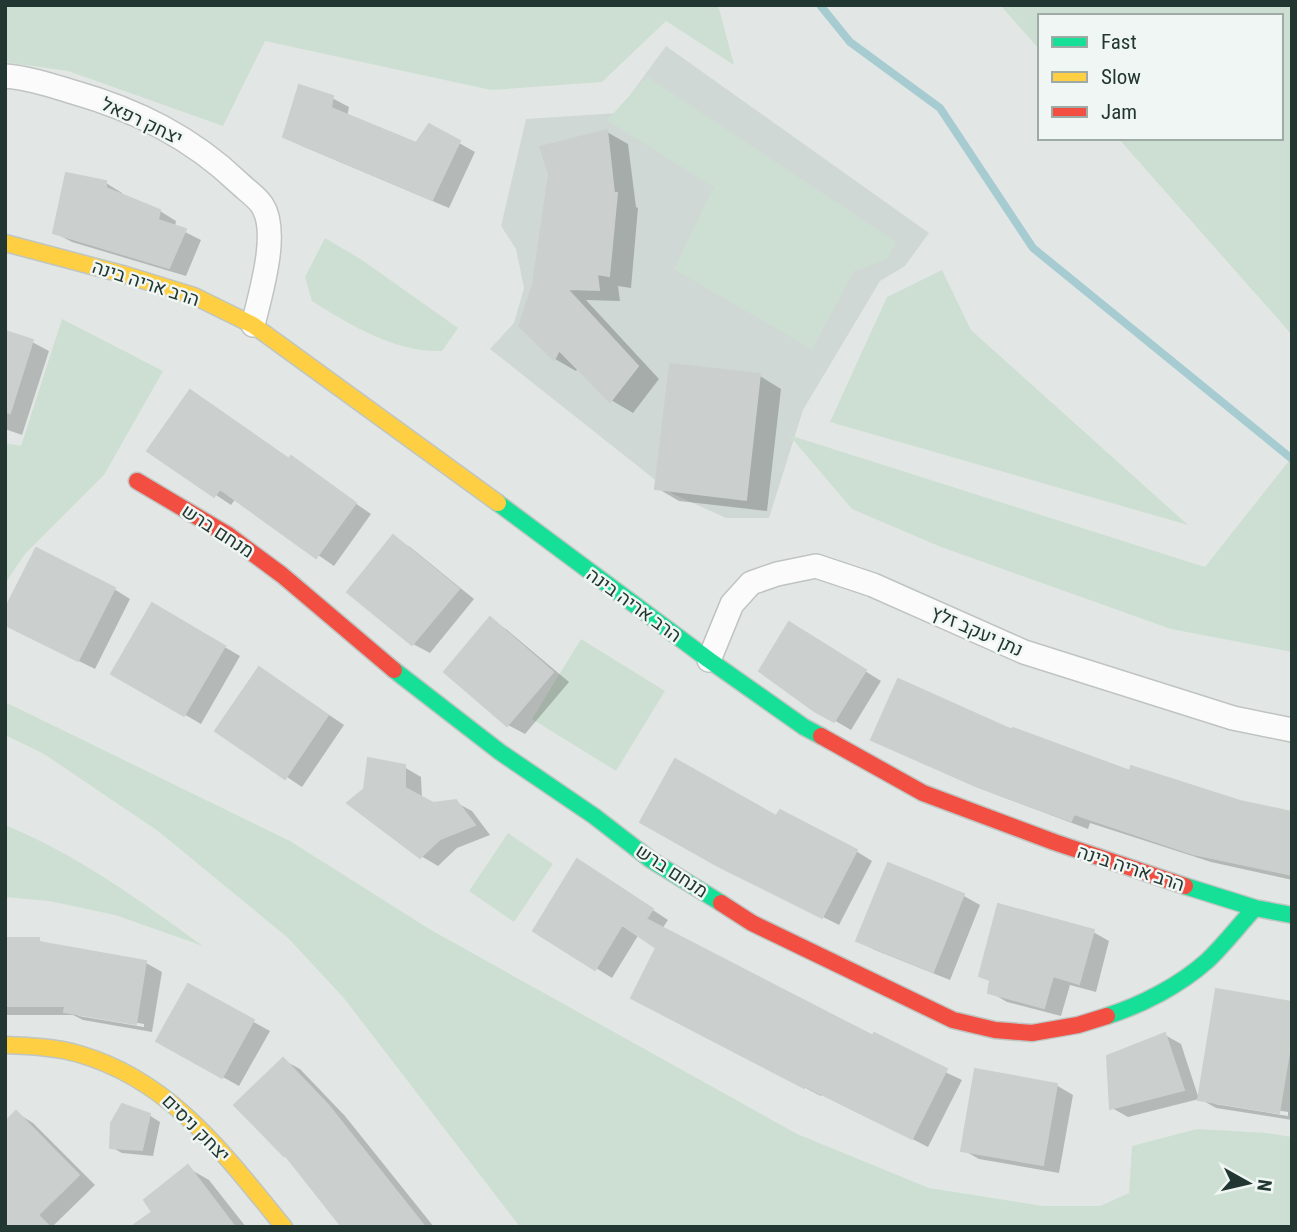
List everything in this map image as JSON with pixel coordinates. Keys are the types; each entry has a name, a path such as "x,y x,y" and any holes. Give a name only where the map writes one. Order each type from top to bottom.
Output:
{"street":[{"name":"יצחק רפאל","path":"5,76 25,78 113,104 168,128 218,162 263,206 270,233 253,325"},
{"name":"הרב אריה בינה","path":"5,243 194,296 253,325 804,727 923,793 1055,842 1255,908 1292,915"},
{"name":"מנחם ברש","path":"137,481 250,551 417,688 500,752 594,816 651,860 752,923 953,1020 995,1030 1032,1033 1079,1025 1124,1011 1171,987 1207,961 1255,908"},
{"name":"נתן יעקב זלץ","path":"709,660 732,604 751,583 777,574 816,566 873,585 1024,652 1233,718 1292,730"},
{"name":"יצחק ניסים","path":"5,1045 40,1046 81,1054 116,1067 154,1087 191,1117 284,1227"}],"shaded area":[{"path":"666,46 929,233 905,266 880,281 803,410 769,518 726,518 673,494 490,349 514,323 524,288 516,249 501,226 526,119 617,113"}],"green space":[{"path":"5,5 718,5 734,65 666,21 602,82 491,90 265,41 223,126 68,71 5,62"},
{"path":"1000,5 1292,5 1292,335 1120,140 1283,140 1283,14 1038,14 1038,48"},
{"path":"647,77 896,242 887,259 854,271 812,349 674,269 714,187 607,120"},
{"path":"325,238 362,260 458,328 442,351 408,347 374,336 312,301 305,277"},
{"path":"942,270 971,330 1188,525 830,422 887,297"},
{"path":"62,319 163,371 104,475 25,554 6,582 5,443 21,446"},
{"path":"789,435 1205,567 1292,457 1292,652 1171,629 941,547 852,509"},
{"path":"581,639 665,691 616,771 532,719"},
{"path":"5,702 290,841 431,930 797,1134 929,1188 1043,1206 1100,1206 1129,1193 1132,1146 1197,1129 1267,1133 1292,1137 1292,1227 520,1227 343,997 287,937 158,831 44,754 5,735"},
{"path":"5,825 83,864 203,946 115,915 49,901 5,897"},
{"path":"508,833 553,864 514,922 469,891"}],"building":[{"path":"299,85 333,96 331,108 416,143 429,124 460,141 432,200 283,137"},
{"path":"607,130 614,193 617,193 609,276 597,274 599,290 567,289 638,366 610,402 559,350 554,360 519,326 533,284 549,174 540,147"},
{"path":"66,173 106,181 106,188 160,210 158,220 186,229 169,268 53,233"},
{"path":"5,331 33,340 10,413 5,412"},
{"path":"670,364 760,374 746,500 655,489"},
{"path":"190,390 289,459 291,456 356,503 316,558 220,489 214,497 147,451"},
{"path":"393,535 459,589 412,645 347,592"},
{"path":"36,548 115,588 78,661 5,625 5,609"},
{"path":"152,603 225,646 184,716 111,674"},
{"path":"490,617 553,672 507,726 444,672"},
{"path":"789,622 866,670 834,722 814,711 759,671"},
{"path":"259,667 328,715 285,779 215,731"},
{"path":"898,679 1012,730 1013,728 1130,771 1131,766 1240,801 1292,812 1292,875 1193,854 1074,814 1071,821 978,787 871,740"},
{"path":"368,758 405,765 405,788 433,803 456,800 475,825 440,839 420,858 347,803 364,789"},
{"path":"675,759 776,816 780,810 857,850 822,918 718,866 640,822"},
{"path":"577,859 653,909 646,919 873,1036 874,1033 947,1069 912,1139 805,1086 804,1088 631,998 656,948 622,925 595,970 533,931"},
{"path":"888,863 964,894 933,972 856,941"},
{"path":"998,904 1094,930 1079,984 1053,976 1044,1008 988,993 990,980 979,976"},
{"path":"5,938 39,938 39,942 146,961 136,1024 64,1012 65,1006 5,1006"},
{"path":"188,984 254,1020 222,1078 156,1041"},
{"path":"1216,989 1292,1002 1292,1035 1279,1113 1198,1100"},
{"path":"1165,1033 1184,1090 1110,1109 1107,1056"},
{"path":"283,1058 328,1105 425,1227 342,1227 285,1155 234,1105"},
{"path":"975,1069 1057,1084 1043,1165 961,1151"},
{"path":"122,1104 150,1114 142,1150 110,1148 111,1123"},
{"path":"16,1111 79,1175 38,1215 50,1227 5,1227 5,1122"},
{"path":"188,1165 235,1227 131,1227 152,1212 144,1200"}],"waterway":[{"path":"820,5 850,42 940,108 1033,248 1292,459"}],"traffic: fast":[{"path":"498,503 709,660 821,736"},
{"path":"394,670 500,752 594,816 651,860 721,903"},
{"path":"1185,886 1255,908 1292,915"},
{"path":"1107,1016 1160,993 1196,970 1255,908"}],"traffic: slow":[{"path":"5,243 194,296 253,325 498,503"},
{"path":"5,1045 52,1048 79,1054 112,1066 142,1082 169,1101 218,1148 284,1227"}],"traffic: jam":[{"path":"137,481 228,535 282,575 394,670"},
{"path":"821,736 923,793 1054,842 1185,886"},
{"path":"721,903 752,923 953,1020 995,1030 1032,1033 1078,1025 1107,1016"}]}
